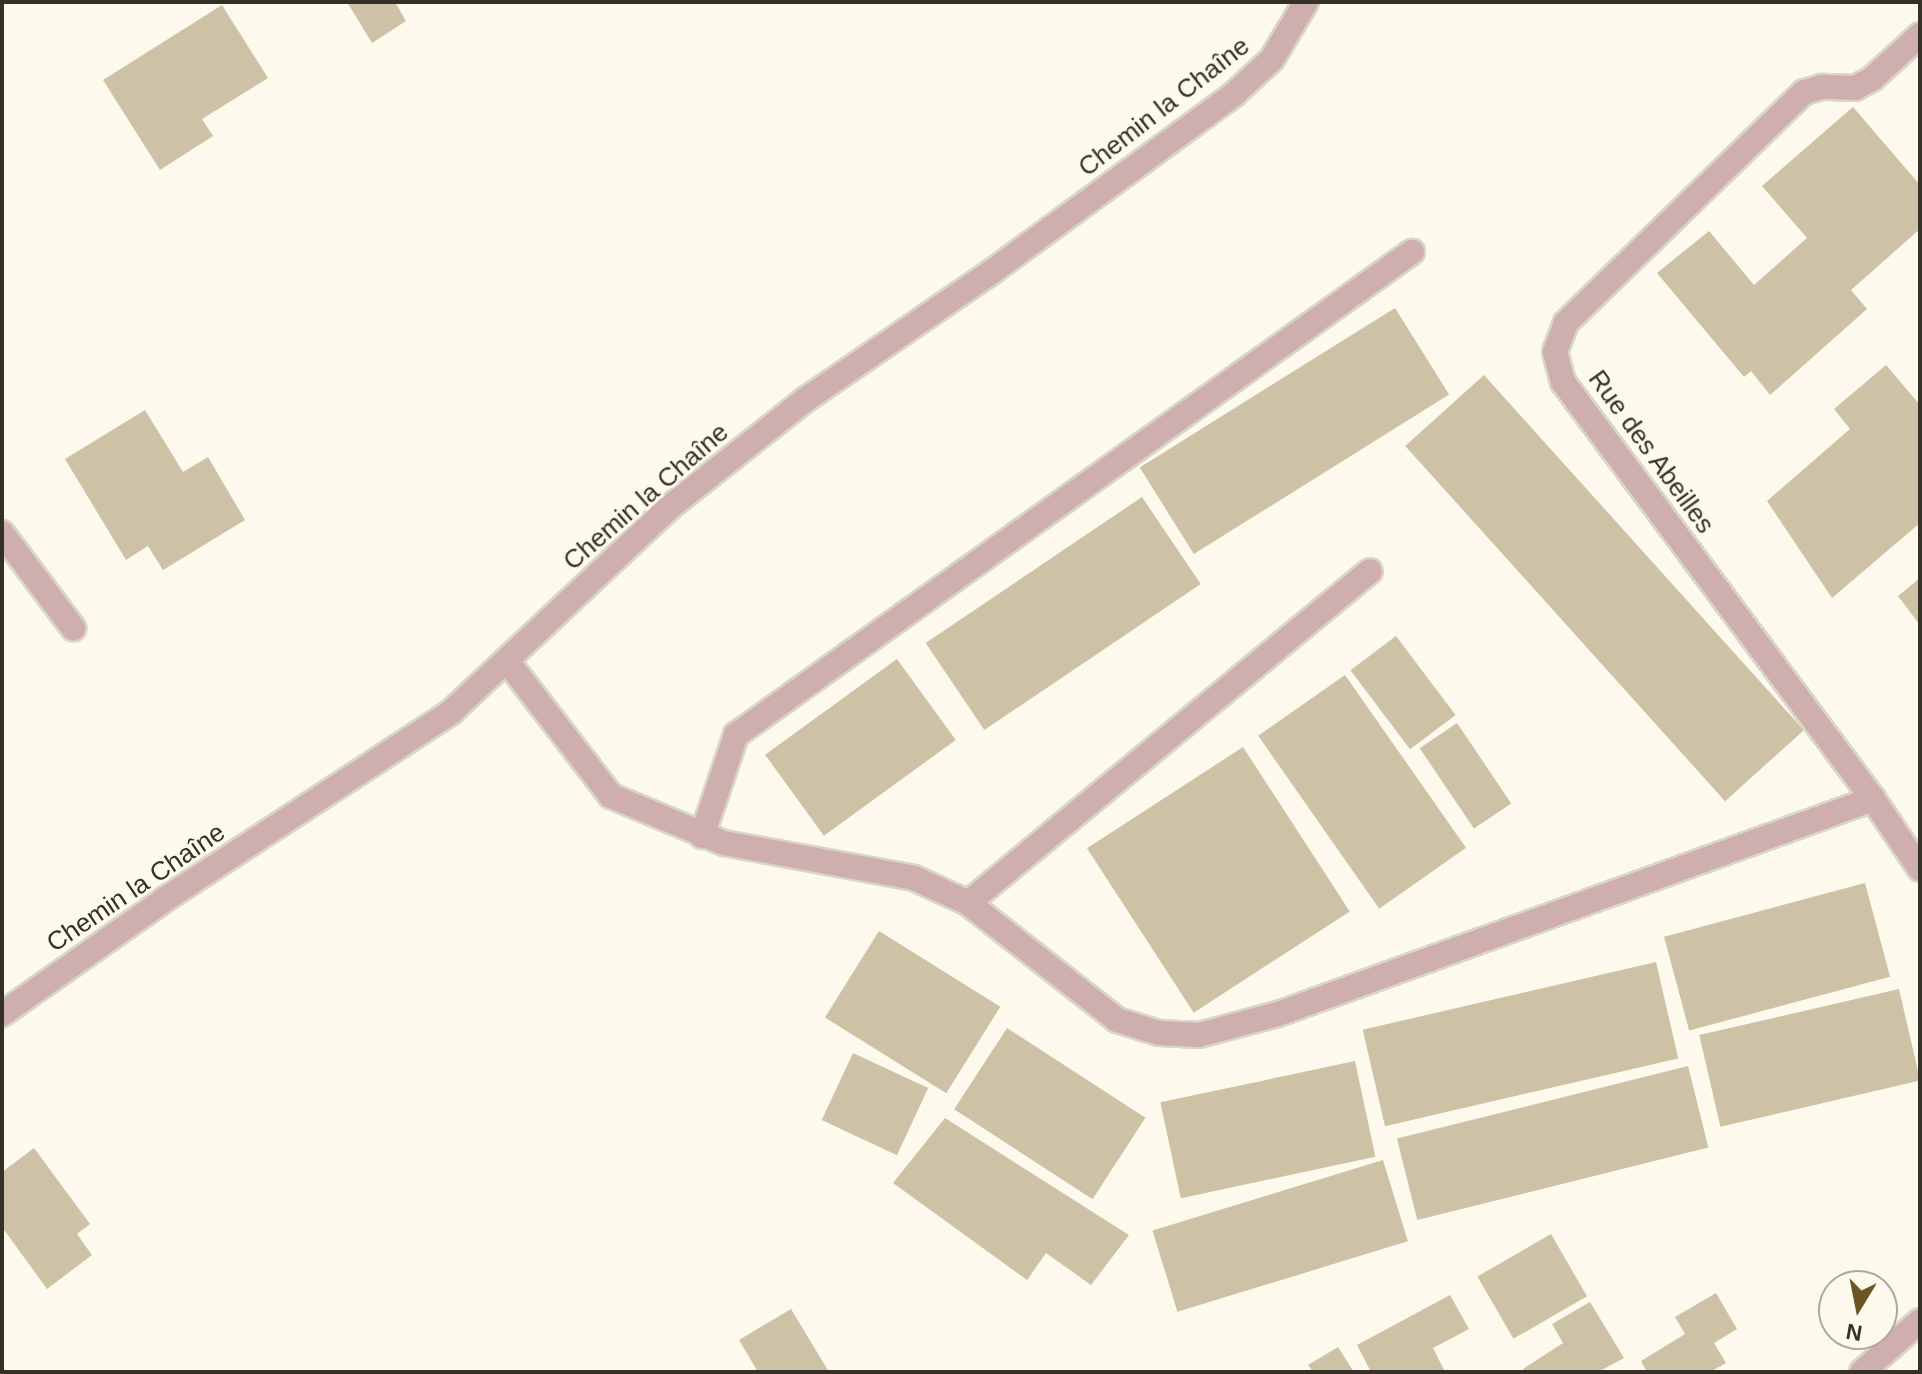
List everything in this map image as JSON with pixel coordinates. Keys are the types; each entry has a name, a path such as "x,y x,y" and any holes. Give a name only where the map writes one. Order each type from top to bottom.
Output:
{"street":[{"name":"Chemin la Chaîne","path":"2,1014 164,900 451,712 670,507 793,410 990,273 1233,95 1272,59 1306,2"},
{"name":"Rue des Abeilles","path":"1920,35 1872,79 1855,88 1822,87 1804,92 1566,323 1555,352 1563,382 1873,799 1920,869"},
{"path":"702,836 736,735 1412,252"},
{"path":"2,533 73,628"},
{"path":"968,903 1370,571"},
{"path":"507,661 611,796 702,836 914,878 968,903 1117,1020 1159,1033 1199,1035 1278,1014 1873,799"},
{"path":"1862,1372 1920,1321"}],"building":[{"path":"347,2 395,2 406,21 372,43"},
{"path":"222,5 268,78 202,119 213,136 160,170 103,80"},
{"path":"1853,107 1920,185 1920,229 1851,290 1867,309 1770,395 1751,371 1744,377 1657,273 1709,231 1754,285 1807,238 1762,186"},
{"path":"1395,308 1449,395 1194,554 1140,468"},
{"path":"1886,365 1920,405 1920,523 1832,598 1767,501 1850,429 1834,409"},
{"path":"1484,375 1804,730 1725,801 1405,446"},
{"path":"145,410 183,472 208,457 245,520 163,570 148,546 126,560 65,459"},
{"path":"1142,497 1201,584 984,730 926,643"},
{"path":"1920,578 1920,625 1898,596"},
{"path":"1396,636 1456,715 1410,749 1350,670"},
{"path":"897,659 956,740 824,836 765,755"},
{"path":"1345,675 1466,848 1379,909 1258,736"},
{"path":"1457,723 1511,803 1474,829 1420,748"},
{"path":"1243,747 1350,911 1194,1013 1087,848"},
{"path":"1865,883 1890,977 1689,1031 1664,937"},
{"path":"879,931 1000,1007 946,1093 825,1018"},
{"path":"1656,962 1678,1058 1385,1126 1363,1030"},
{"path":"1899,989 1920,1081 1720,1127 1699,1035"},
{"path":"1007,1028 1145,1118 1093,1199 954,1109"},
{"path":"853,1053 928,1088 897,1155 822,1120"},
{"path":"1355,1061 1375,1157 1181,1198 1160,1102"},
{"path":"1688,1066 1708,1148 1417,1220 1397,1139"},
{"path":"945,1118 1129,1235 1091,1285 1046,1253 1027,1280 893,1183"},
{"path":"34,1148 90,1224 77,1234 92,1255 47,1289 2,1227 2,1172"},
{"path":"1383,1160 1408,1241 1177,1312 1153,1230"},
{"path":"1551,1234 1587,1296 1513,1339 1477,1276"},
{"path":"1716,1293 1737,1329 1714,1343 1726,1363 1710,1372 1647,1372 1641,1361 1685,1334 1675,1317"},
{"path":"1450,1295 1469,1329 1433,1348 1445,1372 1371,1372 1357,1345"},
{"path":"1590,1302 1624,1358 1598,1372 1525,1372 1523,1369 1563,1343 1552,1324"},
{"path":"791,1309 829,1372 758,1372 739,1340"},
{"path":"1338,1347 1354,1372 1313,1372 1308,1365"}]}
